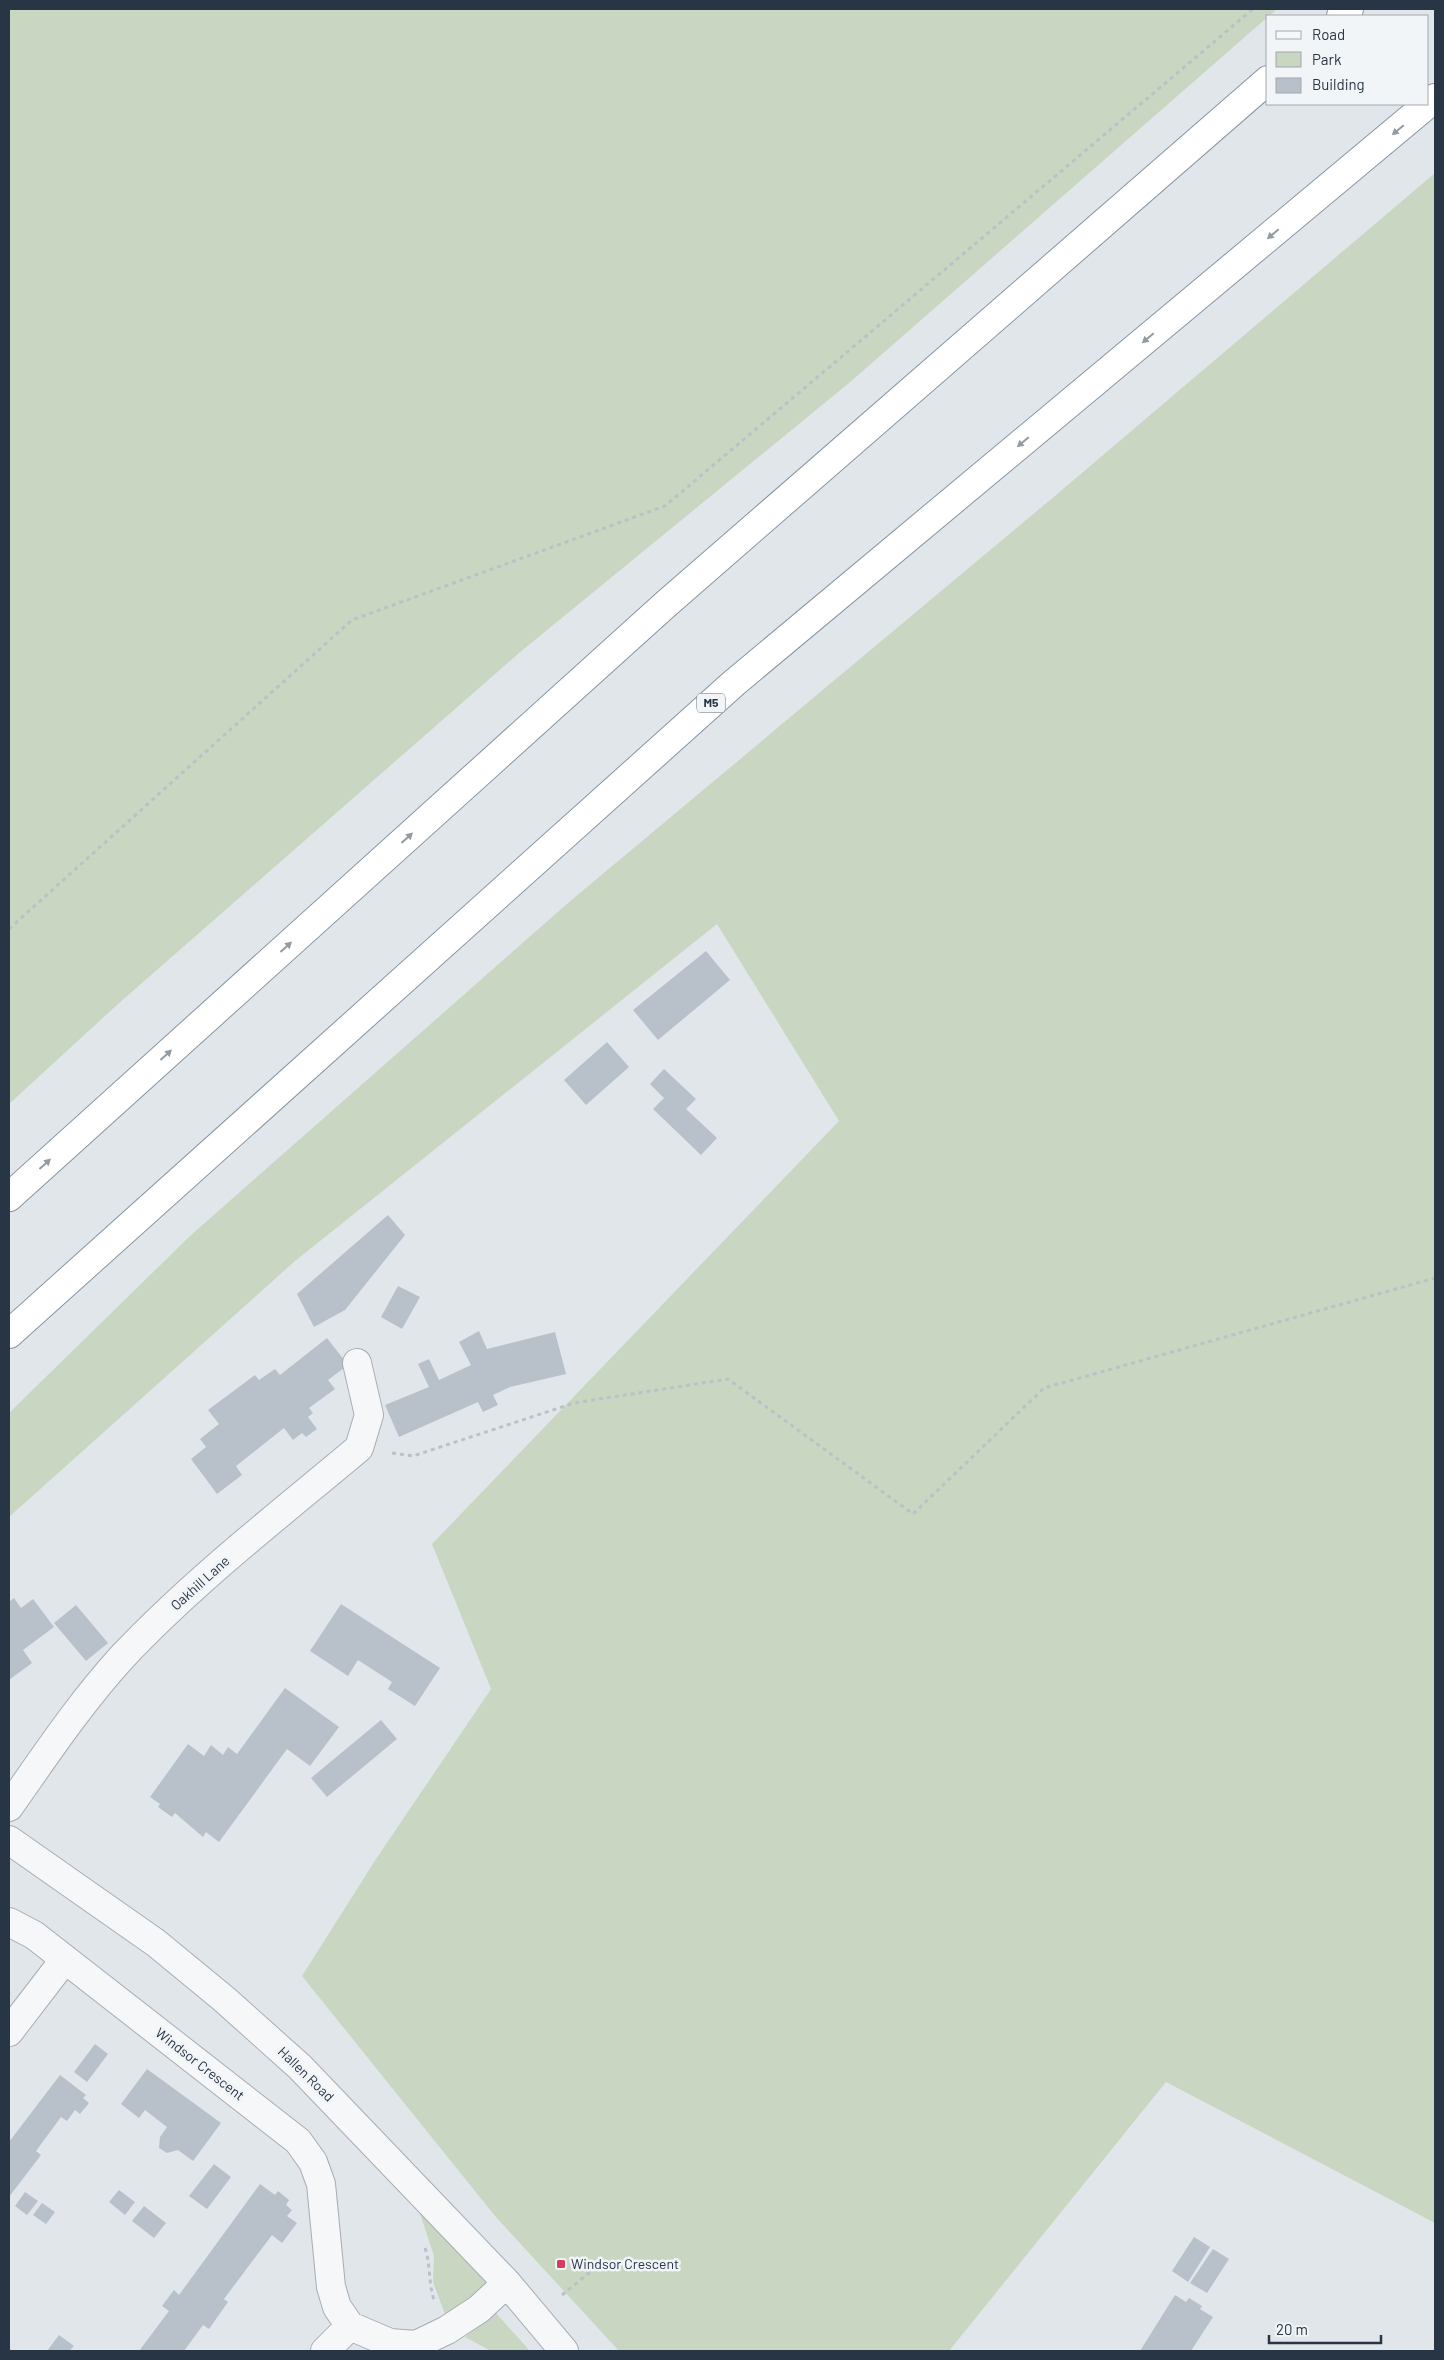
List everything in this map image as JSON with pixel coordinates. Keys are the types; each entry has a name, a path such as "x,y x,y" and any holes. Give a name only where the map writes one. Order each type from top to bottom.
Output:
{"highway":[{"path":"9,1197 666,604 1266,82"},
{"name":"M5","path":"9,1334 734,683 1427,105"}],"street":[{"path":"357,1363 369,1415 359,1448"},
{"name":"Oakhill Lane","path":"9,1807 59,1735 123,1657 195,1586 359,1448"},
{"name":"Hallen Road","path":"9,1840 156,1943 224,1999 300,2067 402,2171 507,2283 564,2351"},
{"name":"Windsor Crescent","path":"9,1922 34,1935 298,2142 312,2162 321,2184 331,2288 337,2307 350,2326"},
{"path":"9,2032 65,1959"},
{"path":"325,2351 350,2326 390,2343 416,2345 447,2330 479,2308 507,2283"}],"path":[{"path":"9,929 352,620 665,506 1253,9"},
{"path":"359,1448 414,1456 574,1403 728,1379 913,1514 1044,1388 1435,1278"},
{"path":"423,2241 428,2258 429,2283 435,2306 447,2330"},
{"path":"534,2317 595,2268"}],"green space":[{"path":"9,9 1277,9 1270,15 1266,15 1266,19 849,383 519,653 118,1004 9,1104"},
{"path":"1435,173 1435,2223 1166,2082 949,2351 619,2351 495,2216 302,1976 376,1859 491,1689 432,1544 839,1121 717,924 295,1261 9,1517 9,1413 190,1236 568,903 1056,495"},
{"path":"413,2192 493,2278 472,2296 445,2314 433,2282 434,2256"},
{"path":"495,2312 530,2351 491,2351 465,2337"}],"building":[{"path":"706,951 730,980 658,1040 633,1010"},
{"path":"607,1042 629,1067 586,1105 564,1080"},
{"path":"664,1069 696,1099 686,1109 717,1138 701,1155 653,1109 664,1098 650,1084"},
{"path":"388,1215 405,1235 345,1310 314,1327 297,1294"},
{"path":"398,1286 420,1297 402,1329 381,1317"},
{"path":"479,1331 487,1349 555,1332 566,1374 510,1387 493,1395 498,1405 483,1412 478,1402 399,1437 385,1405 429,1387 418,1364 429,1359 439,1380 471,1365 459,1342"},
{"path":"327,1338 348,1365 328,1380 335,1389 309,1408 313,1413 308,1417 317,1429 306,1437 302,1433 293,1440 284,1428 236,1466 242,1475 217,1494 191,1459 206,1447 200,1439 219,1424 208,1410 255,1375 259,1380 275,1369 280,1375"},
{"path":"14,1598 21,1608 33,1599 54,1627 23,1650 32,1663 9,1680 9,1602"},
{"path":"341,1604 440,1668 415,1706 388,1689 392,1682 358,1660 348,1676 310,1651"},
{"path":"76,1605 108,1643 86,1661 54,1623"},
{"path":"285,1688 339,1727 310,1766 287,1749 219,1842 206,1832 203,1837 175,1813 172,1817 158,1807 160,1804 150,1797 188,1744 204,1756 211,1745 223,1755 228,1747 237,1754"},
{"path":"381,1720 397,1739 327,1797 311,1778"},
{"path":"95,2044 108,2054 87,2082 74,2072"},
{"path":"147,2069 221,2123 193,2161 178,2150 167,2153 159,2148 160,2137 167,2127 145,2110 139,2118 121,2104"},
{"path":"60,2075 86,2095 83,2098 89,2103 80,2114 75,2110 67,2121 61,2117 36,2151 41,2155 9,2197 9,2142"},
{"path":"214,2164 231,2177 207,2209 189,2196"},
{"path":"260,2184 275,2195 278,2191 289,2200 286,2205 292,2210 287,2216 297,2223 282,2243 272,2235 224,2299 228,2302 209,2329 203,2325 184,2351 139,2351 169,2311 162,2306 174,2290 179,2295"},
{"path":"119,2190 135,2202 125,2215 109,2202"},
{"path":"25,2192 38,2201 27,2215 15,2206"},
{"path":"42,2203 55,2212 46,2224 33,2215"},
{"path":"144,2206 166,2223 154,2238 132,2221"},
{"path":"1194,2237 1210,2247 1188,2282 1172,2271"},
{"path":"1213,2249 1229,2259 1207,2293 1190,2283"},
{"path":"1175,2295 1186,2302 1189,2298 1202,2306 1200,2309 1213,2317 1191,2351 1140,2351"},
{"path":"59,2335 74,2346 69,2351 47,2351"}],"place":[{"name":"Windsor Crescent","path":"561,2264"}]}
